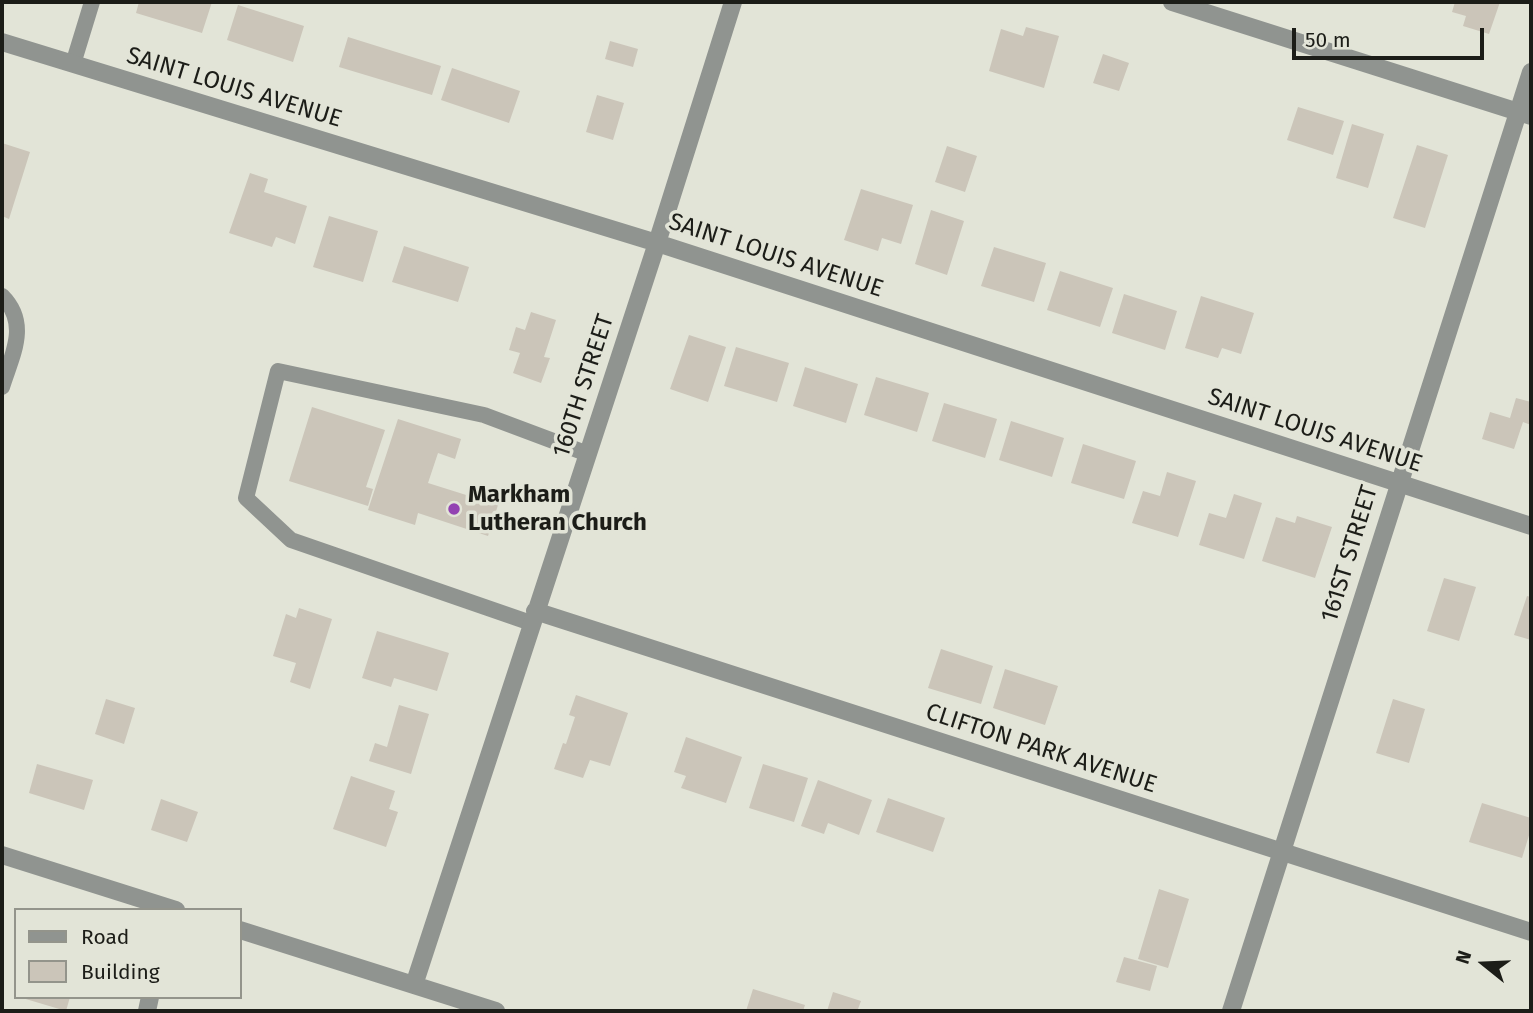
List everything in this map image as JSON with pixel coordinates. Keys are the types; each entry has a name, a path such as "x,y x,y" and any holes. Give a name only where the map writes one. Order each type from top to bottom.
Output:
{"street":[{"name":"160TH STREET","path":"414,985 657,243 733,2"},
{"path":"1172,2 1525,114"},
{"name":"SAINT LOUIS AVENUE","path":"2,42 657,243 1531,526"},
{"name":"161ST STREET","path":"1231,1011 1398,484 1525,114 1531,72"},
{"name":"CLIFTON PARK AVENUE","path":"533,617 1531,932"},
{"path":"2,855 167,908"},
{"path":"242,931 496,1011"}],"lane":[{"path":"73,64 92,2"},
{"path":"2,296 9,303 17,320 17,342 2,387"},
{"path":"533,617 291,540 246,498 278,371 484,415 588,454"}],"building":[{"path":"139,2 212,2 202,33 136,13"},
{"path":"1455,2 1500,2 1489,34 1463,26 1466,16 1452,12"},
{"path":"238,5 304,26 293,62 227,40"},
{"path":"1026,27 1059,36 1044,88 989,71 1001,29 1023,36"},
{"path":"348,37 441,66 432,95 339,67"},
{"path":"610,41 638,49 633,67 605,59"},
{"path":"1103,54 1129,63 1119,91 1093,83"},
{"path":"452,68 520,91 509,123 441,100"},
{"path":"597,95 624,103 613,140 586,132"},
{"path":"1298,107 1344,121 1333,155 1287,140"},
{"path":"1352,124 1384,134 1368,188 1336,178"},
{"path":"2,143 30,152 9,219 2,216"},
{"path":"1417,145 1448,155 1425,228 1393,218"},
{"path":"947,146 977,156 965,192 935,182"},
{"path":"250,173 268,179 264,192 307,206 295,244 276,237 272,247 229,233"},
{"path":"861,189 913,205 901,244 882,238 878,251 844,240"},
{"path":"931,210 964,221 947,275 915,264"},
{"path":"329,216 378,231 363,282 313,267"},
{"path":"404,246 469,267 458,302 392,282"},
{"path":"994,247 1046,263 1034,302 981,286"},
{"path":"1060,271 1113,288 1100,327 1047,310"},
{"path":"1124,294 1177,311 1165,350 1112,333"},
{"path":"1201,296 1254,313 1241,354 1222,348 1218,358 1185,348"},
{"path":"531,312 556,320 544,357 550,358 541,383 513,373 520,353 509,350 516,327 525,330"},
{"path":"689,335 726,347 708,402 670,389"},
{"path":"736,347 789,363 777,402 724,386"},
{"path":"805,367 858,384 846,423 793,406"},
{"path":"876,377 929,393 917,432 864,415"},
{"path":"1516,398 1531,402 1531,425 1523,422 1514,449 1482,439 1490,412 1510,418"},
{"path":"944,403 997,419 985,458 932,441"},
{"path":"312,407 385,430 366,487 373,489 368,506 289,481"},
{"path":"398,419 461,439 455,459 438,453 428,483 498,505 488,536 418,513 415,525 368,510"},
{"path":"1011,421 1064,438 1052,477 999,460"},
{"path":"1083,444 1136,461 1124,499 1071,483"},
{"path":"1167,472 1196,481 1178,537 1132,523 1143,491 1160,496"},
{"path":"1234,494 1262,503 1244,559 1199,545 1209,513 1226,518"},
{"path":"1297,516 1332,527 1315,578 1262,561 1276,517 1295,523"},
{"path":"1444,578 1476,587 1459,641 1427,631"},
{"path":"1527,596 1531,597 1531,640 1514,635"},
{"path":"299,608 332,619 310,689 290,682 296,663 273,656 286,614 296,618"},
{"path":"377,631 449,653 437,691 394,678 391,687 362,678"},
{"path":"941,649 993,666 981,704 928,688"},
{"path":"1005,669 1058,686 1045,725 993,708"},
{"path":"576,695 628,713 610,766 590,760 583,778 554,769 575,717 569,715"},
{"path":"106,699 135,708 124,744 95,734"},
{"path":"1393,699 1425,709 1409,763 1376,753"},
{"path":"399,705 429,714 411,774 369,761 375,743 387,747"},
{"path":"686,737 742,757 726,803 681,788 686,776 674,772"},
{"path":"37,764 93,780 84,810 29,793"},
{"path":"763,764 808,778 794,822 749,808"},
{"path":"351,776 395,791 389,809 398,812 386,847 333,829"},
{"path":"818,780 872,800 859,835 828,823 824,834 801,826"},
{"path":"888,798 945,818 933,852 876,832"},
{"path":"161,799 198,812 187,842 151,830"},
{"path":"1482,803 1531,818 1531,829 1522,858 1469,842"},
{"path":"1159,889 1189,899 1168,968 1138,959"},
{"path":"1124,957 1157,966 1150,991 1116,982"},
{"path":"753,989 805,1005 803,1011 746,1011"},
{"path":"833,992 861,1001 858,1009 865,1011 827,1011"},
{"path":"26,999 69,999 66,1011"}],"place":[{"name":"Markham Lutheran Church","path":"454,509"}]}
